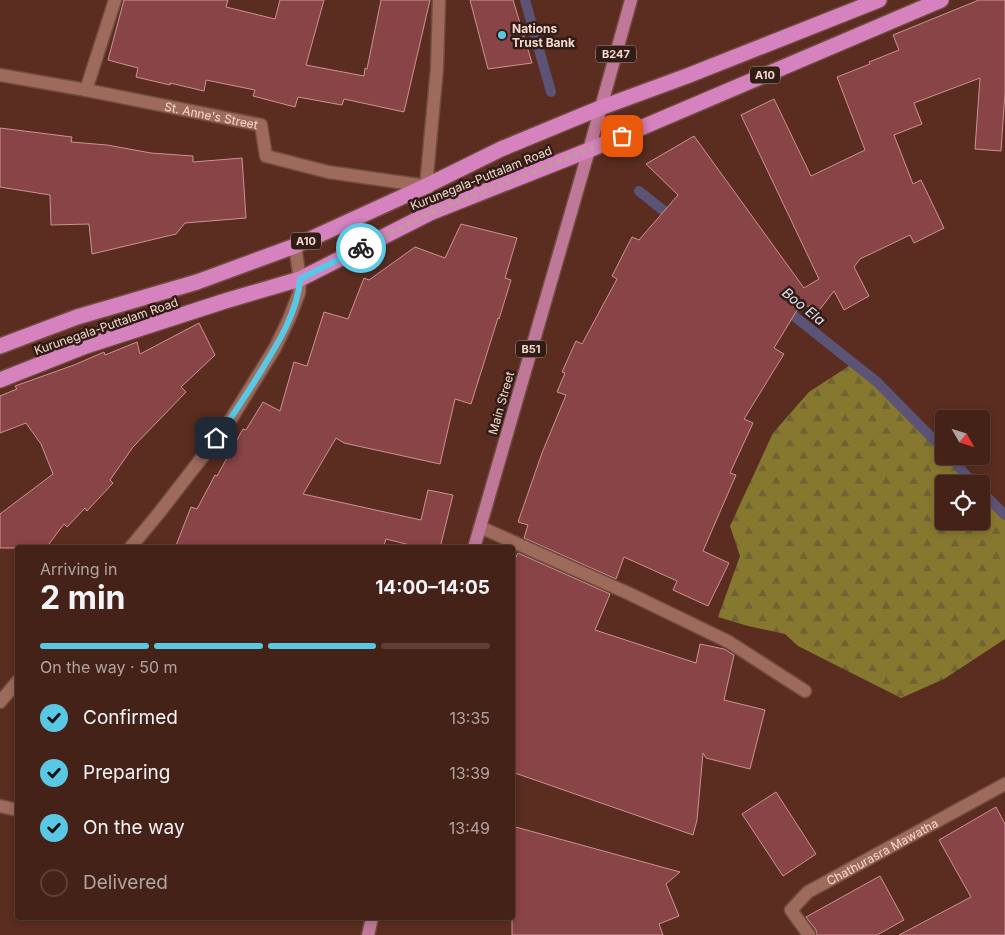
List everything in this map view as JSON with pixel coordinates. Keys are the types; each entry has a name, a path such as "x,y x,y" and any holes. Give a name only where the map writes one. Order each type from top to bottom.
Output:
{"highway":[{"name":"Kurunegala-Puttalam Road","path":"0,346 77,317 197,282 295,246 426,186 501,149 600,108 879,0"},
{"name":"Kurunegala-Puttalam Road","path":"0,380 86,346 300,279 430,213 589,150 941,0"}],"main road":[{"name":"B247","path":"600,108 632,0"},
{"name":"Main Street","path":"475,545 600,108"},
{"path":"368,935 372,920"}],"street":[{"path":"86,90 115,0"},
{"path":"430,213 426,186 437,68 439,0"},
{"name":"St. Anne's Street","path":"0,75 86,90 261,126 266,156 328,172 426,186"},
{"path":"132,545 228,424 275,348 299,293 300,279 295,246"},
{"path":"480,527 630,594 729,642 806,690"},
{"path":"0,702 15,684"},
{"name":"Chathurasra Mawatha","path":"809,935 791,910 808,892 1005,784"},
{"path":"0,806 15,809"}],"green space":[{"path":"855,362 935,442 935,465 957,465 966,475 935,475 935,530 990,530 990,500 1005,515 1005,639 944,679 901,698 798,646 785,634 718,617 740,556 730,526 773,433 809,392"}],"building":[{"path":"124,0 228,0 226,7 275,19 280,0 324,0 306,65 364,76 381,0 430,0 404,112 344,99 342,105 298,97 295,107 253,96 255,90 206,80 204,91 136,77 138,68 108,60"},
{"name":"Nations Trust Bank","path":"470,0 513,0 532,63 488,69"},
{"path":"979,0 1005,0 1005,92 1001,151 975,149 980,78 914,103 922,124 894,135 913,184 921,180 944,228 914,243 910,235 860,259 854,267 869,296 844,310 834,291 817,313 802,302 774,348 784,354 744,419 753,423 730,473 736,475 703,551 729,563 708,606 673,590 677,581 624,557 616,579 524,538 528,525 518,522 542,453 566,395 557,392 565,373 562,372 576,341 582,344 617,279 612,276 632,237 639,240 678,195 646,164 694,136 804,288 819,279 741,115 774,99 811,176 865,150 837,77 899,50 893,35"},
{"path":"0,128 72,137 71,142 107,145 151,153 193,156 193,162 242,158 246,218 185,223 176,234 92,254 89,224 51,225 50,195 0,187"},
{"path":"461,224 517,238 505,278 511,280 471,404 455,399 440,464 344,443 336,438 303,494 421,520 428,490 453,495 441,545 410,545 386,539 384,545 176,545 191,507 197,509 243,429 246,430 263,402 280,411 294,362 307,366 324,312 348,319 364,278 369,280 415,247 445,258"},
{"path":"199,323 215,355 181,387 186,392 133,447 110,480 113,483 87,511 85,508 67,527 64,524 48,545 15,545 15,548 0,548 0,514 53,474 41,444 26,423 0,433 0,396 17,389 15,386 104,352 105,355 137,342 140,354"},
{"path":"518,553 610,594 595,630 696,663 700,644 724,649 734,655 724,700 765,710 750,769 706,758 703,753 697,820 693,835 515,773 515,559"},
{"path":"776,792 816,854 783,876 742,814"},
{"path":"996,807 1005,824 1005,935 899,935 971,897 939,840"},
{"path":"515,827 680,872 666,884 679,916 659,924 663,935 512,935 512,920 515,920"},
{"path":"880,876 904,920 877,935 817,935 816,930 806,917"}],"waterway":[{"name":"Boo Ela","path":"525,0 551,92"},
{"name":"Boo Ela","path":"639,191 674,219"},
{"name":"Boo Ela","path":"784,308 877,382 935,441"},
{"name":"Boo Ela","path":"957,465 966,475"},
{"name":"Boo Ela","path":"990,500 1005,515"}],"way so far":[{"path":"361,248 430,213 622,136"}],"place":[{"name":"Nations Trust Bank","path":"502,35"}],"route":[{"path":"216,438 228,424 275,348 299,293 300,279 361,248"}]}
